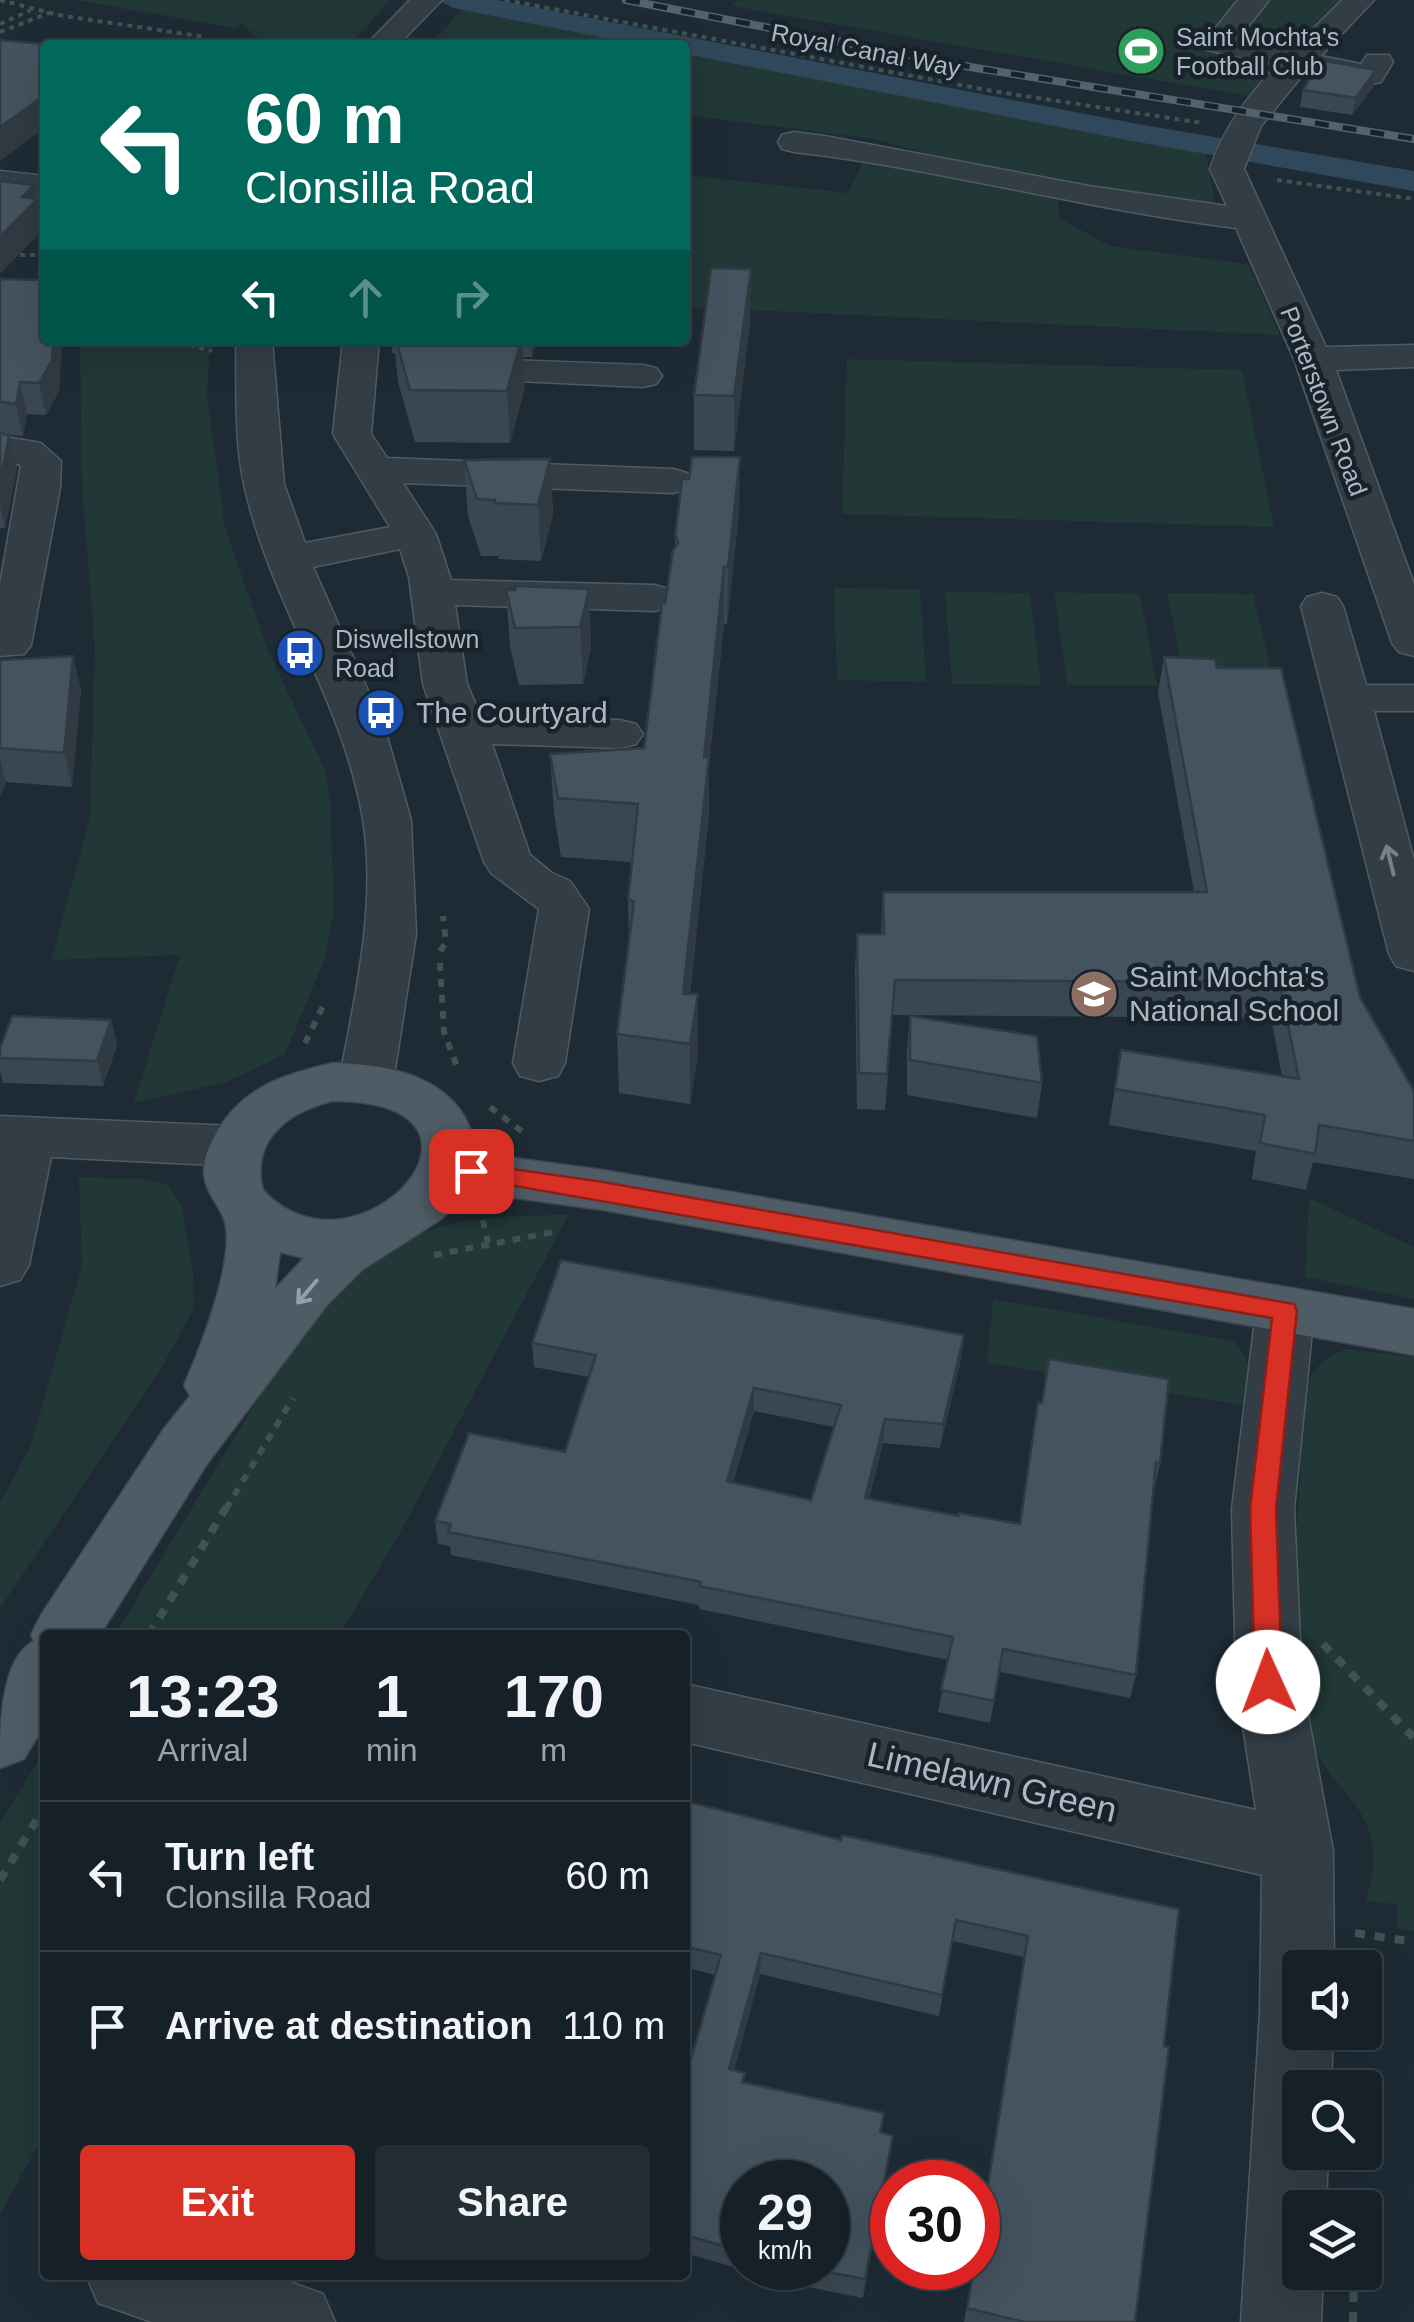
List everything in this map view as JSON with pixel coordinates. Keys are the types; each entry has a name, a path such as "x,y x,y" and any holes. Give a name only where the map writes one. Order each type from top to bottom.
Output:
{"main road":[{"path":"333,1082 366,1082 423,1102 442,1121 450,1144 448,1169 436,1193 412,1214 400,1245 310,1238 278,1230 253,1214 236,1194 230,1170 234,1146 249,1123 272,1104 300,1090 333,1082"},
{"path":"448,1169 603,1190 1414,1332"},
{"path":"185,1448 228,1356 247,1296 254,1258 253,1214"},
{"path":"67,1630 185,1448 309,1288 342,1255 400,1245"},
{"path":"0,1738 40,1674"}],"street":[{"path":"386,40 427,0"},
{"path":"1254,0 1218,44 1370,75 1378,62"},
{"name":"Porterstown Road","path":"1359,0 1297,61 1257,108 1234,149 1228,174 1396,545 1414,643"},
{"path":"794,142 868,149 1053,190 1248,219"},
{"path":"0,181 40,185"},
{"path":"254,345 256,420 264,484 288,559 362,729 387,820 391,934 366,1082"},
{"path":"1312,360 1414,356"},
{"path":"539,1063 564,909 553,892 535,884 508,862 445,684 432,592 415,534 352,434 380,360 643,376"},
{"path":"0,448 27,451 41,461 19,647"},
{"path":"376,470 673,481"},
{"path":"288,559 415,534"},
{"path":"432,592 654,598"},
{"path":"1322,606 1414,954"},
{"path":"1348,698 1414,698"},
{"path":"465,732 513,729 620,734"},
{"path":"0,1265 14,1135 234,1146"},
{"path":"1282,2322 1297,2012 1298,1851 1268,1682 1263,1509 1285,1311"},
{"name":"Limelawn Green","path":"690,1714 1298,1851"},
{"path":"144,2280 294,2322"}],"path":[{"path":"0,0 205,37 202,40"},
{"name":"Royal Canal Way","path":"505,0 998,92 1205,124"},
{"path":"0,24 33,8"},
{"path":"0,32 50,12"},
{"path":"1264,178 1414,199"},
{"path":"0,254 40,255"},
{"path":"440,948 444,1032 464,1080"},
{"path":"301,1050 330,989"},
{"path":"485,1103 527,1134"},
{"path":"400,1245 488,1243 572,1231"},
{"path":"152,1630 301,1385"},
{"path":"1266,1610 1327,1646 1414,1738"},
{"path":"0,1880 40,1814"},
{"path":"1353,2322 1354,2290"}],"green space":[{"path":"76,0 390,0 354,40 262,40 241,24 235,28"},
{"name":"Saint Mochta's Football Club","path":"738,0 1340,0 1248,96 732,6"},
{"path":"463,8 626,40 434,40"},
{"path":"690,53 1206,154 1216,208 995,171 873,139 690,116"},
{"path":"865,157 1058,200 1059,218 1110,246 1248,264 1280,335 690,307 690,176 848,193"},
{"path":"80,345 210,345 207,395 225,528 269,653 326,772 330,802 334,909 325,958 285,1054 227,1082 134,1103 180,955 51,960 90,817 95,647 82,489"},
{"path":"847,359 1242,370 1274,527 842,514"},
{"path":"834,588 920,589 926,682 837,680"},
{"path":"945,592 1030,593 1041,685 952,684"},
{"path":"1054,592 1140,594 1157,686 1067,685"},
{"path":"1167,593 1253,594 1275,687 1186,685"},
{"path":"79,1177 143,1179 168,1185 181,1205 193,1270 194,1308 162,1367 0,1608 0,1503 31,1445 82,1266"},
{"path":"1309,1198 1414,1247 1414,1299 1305,1277"},
{"path":"569,1214 401,1531 342,1630 118,1630 315,1305 359,1268 392,1247 446,1225"},
{"path":"993,1299 1233,1341 1248,1363 1252,1407 987,1363"},
{"path":"1346,1349 1414,1357 1414,1931 1398,1928 1398,1905 1366,1900 1373,1868 1372,1842 1355,1804 1316,1752 1307,1728 1297,1666 1295,1595 1303,1399 1315,1370"},
{"path":"40,1758 40,2142 0,2214 0,1822"}],"building":[{"path":"0,40 40,44 40,98 0,127"},
{"path":"1321,60 1376,70 1356,98 1303,90"},
{"path":"0,181 34,185 22,197 37,199 0,237"},
{"path":"711,268 751,269 734,396 694,395"},
{"path":"0,279 40,280 40,345 53,345 52,360 39,383 20,382 16,404 0,402"},
{"path":"397,345 520,345 507,391 410,390"},
{"path":"0,433 9,436 0,482"},
{"path":"692,457 740,457 728,567 724,567 704,757 709,757 683,994 698,994 690,1044 617,1034 634,901 628,900 638,804 558,798 550,754 644,748 662,603 673,550 678,543 675,535 682,479 689,479"},
{"path":"550,459 538,505 477,499 464,460"},
{"path":"516,586 589,589 580,627 515,628 506,590 515,590"},
{"path":"73,656 64,753 0,748 0,660"},
{"path":"1164,657 1215,659 1217,668 1281,668 1360,997 1414,1091 1414,1141 1319,1125 1315,1154 1260,1143 1265,1115 1115,1089 1121,1050 1299,1079 1279,982 895,980 887,1074 859,1073 857,934 884,934 883,892 1207,892"},
{"path":"12,1016 111,1020 97,1061 0,1058"},
{"path":"910,1016 1037,1036 1042,1083 910,1060"},
{"path":"561,1260 964,1335 943,1424 885,1419 865,1498 1020,1524 1038,1402 1042,1403 1049,1359 1169,1379 1160,1463 1156,1462 1136,1675 1003,1649 994,1701 941,1690 953,1637 448,1532 451,1524 435,1521 469,1433 565,1452 596,1355 532,1343","holes":["754,1388 841,1405 811,1500 727,1481"]},
{"path":"690,1802 841,1840 842,1835 1179,1909 1164,2046 1169,2047 1135,2322 1024,2322 967,2308 970,2290 1000,2290 1000,2160 992,2160 1028,1936 956,1920 942,1995 761,1953 729,2069 745,2073 742,2082 884,2113 880,2132 893,2136 888,2160 870,2160 870,2253 865,2279 850,2276 850,2160 720,2160 720,2245 690,2236 690,2059 721,1955 690,1947"}],"waterway":[{"path":"453,0 659,40"},
{"path":"690,46 1132,132 1414,181"}],"railway":[{"path":"626,0 976,68 1414,139"}],"place":[{"name":"Saint Mochta's Football Club","path":"1141,51"},
{"name":"Diswellstown Road","path":"300,653"},
{"name":"The Courtyard","path":"381,713"},
{"name":"Saint Mochta's National School","path":"1094,994"}],"route":[{"path":"471,1171 603,1190 1285,1311 1263,1509 1268,1682"}]}
